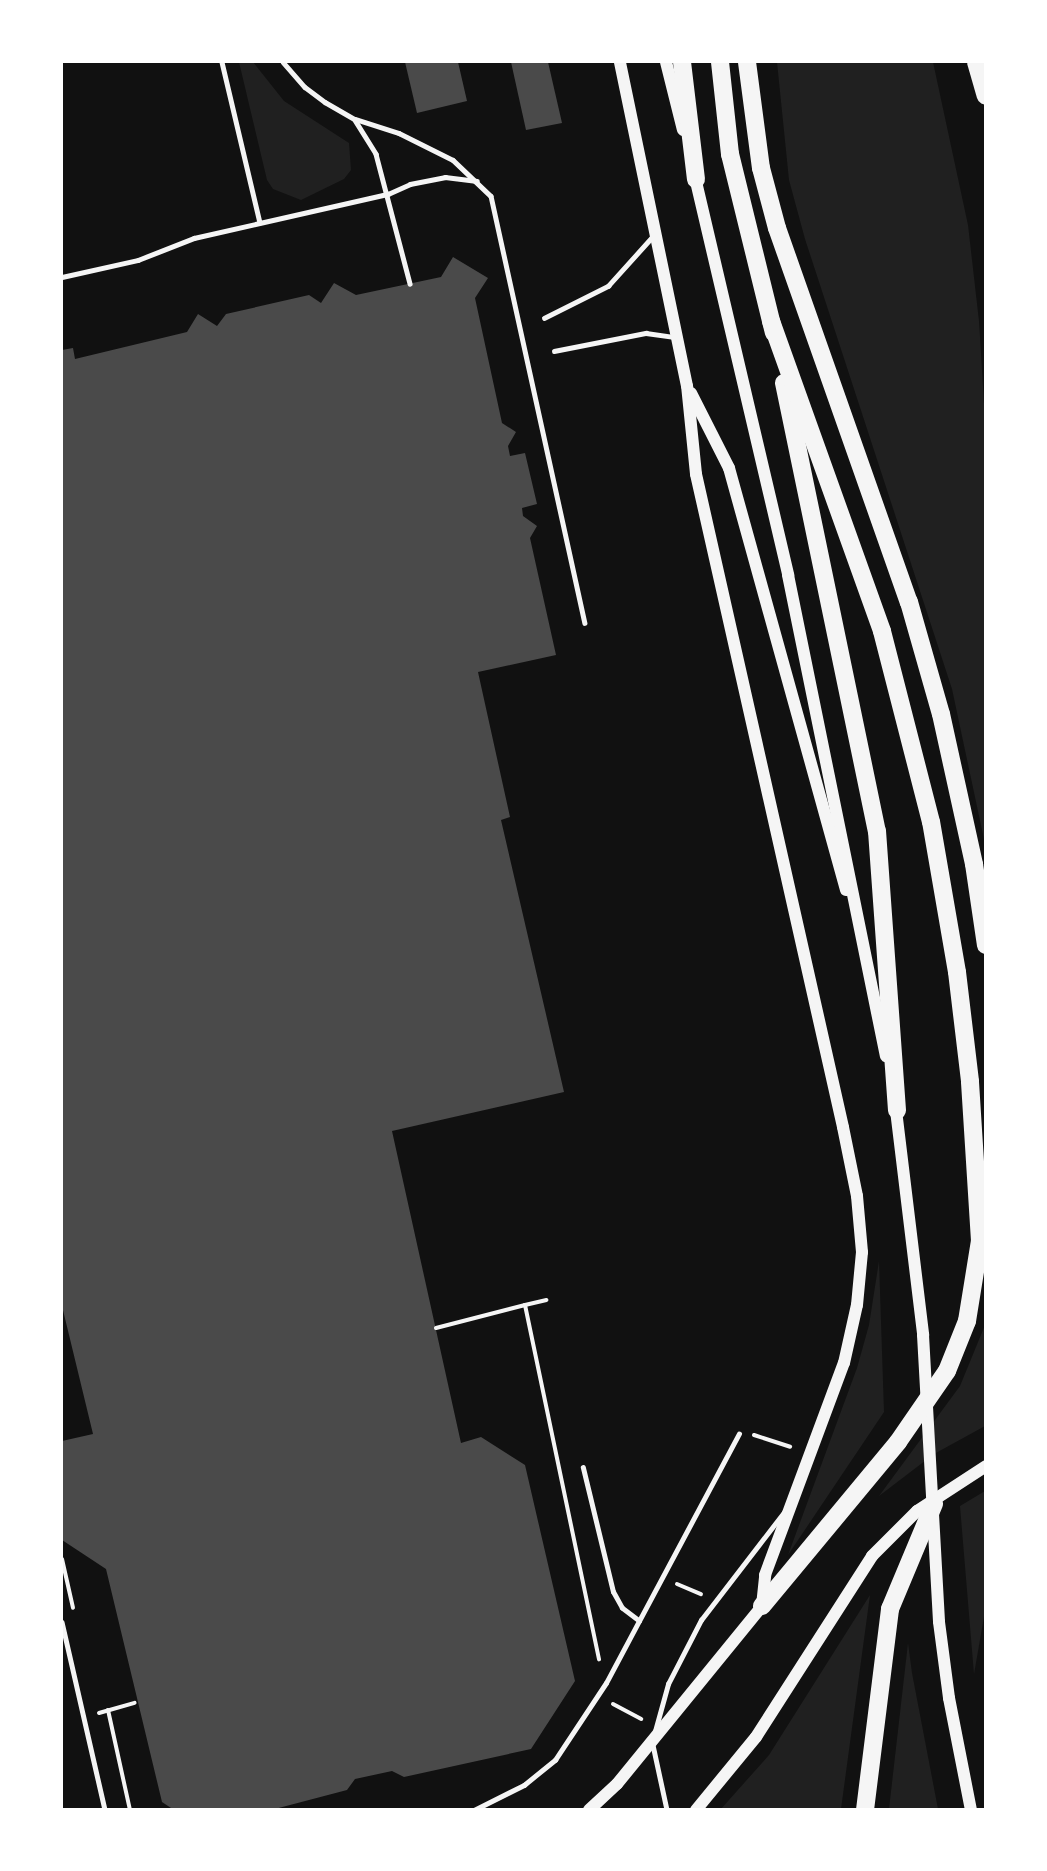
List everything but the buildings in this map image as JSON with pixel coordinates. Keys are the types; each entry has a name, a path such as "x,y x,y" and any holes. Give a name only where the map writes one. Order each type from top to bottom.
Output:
{"highway":[{"path":"682,62 696,179"},
{"path":"720,62 730,154 771,321 877,831 897,1110"},
{"path":"747,62 761,168 777,228 909,602 941,714 974,864 986,945"},
{"path":"976,62 986,96"},
{"path":"762,1606 918,1417 950,1364 973,1296 980,1241 970,1081 958,983 931,822 882,631 771,321"},
{"path":"865,1809 890,1609 934,1504"}],"main road":[{"path":"589,1809 617,1784 762,1606 765,1575 788,1506 844,1363 861,1277 860,1224 843,1127 696,474 687,387 620,62"},
{"path":"666,62 696,179 788,574 897,1110 916,1251 945,1677 971,1809"},
{"path":"687,387 729,468 868,969"},
{"path":"696,1809 742,1756 872,1556 917,1511 986,1466"}],"lane":[{"path":"222,62 260,223"},
{"path":"283,62 314,94 355,119 421,144 453,160 486,188 495,206 585,623"},
{"path":"355,119 376,154 410,284"},
{"path":"62,277 138,260 194,238 388,194 432,179 478,181"},
{"path":"544,318 608,286 656,233"},
{"path":"554,351 646,333 677,337"},
{"path":"474,1809 524,1785 555,1760 606,1683 739,1434"},
{"path":"583,1468 613,1592 622,1608 639,1621"},
{"path":"667,1809 652,1741 668,1684 701,1620 788,1506"},
{"path":"62,1622 105,1809"}],"path":[{"path":"436,1328 546,1300"},
{"path":"525,1305 600,1665"},
{"path":"760,1435 790,1447"},
{"path":"680,1585 702,1594"},
{"path":"613,1704 637,1717"},
{"path":"108,1710 130,1809"}],"shaded area":[{"path":"239,62 253,62 284,101 349,143 351,170 344,179 301,200 273,189 267,180"},
{"path":"777,62 933,62 968,225 979,321 986,436 985,844 952,689 805,239 789,180"},
{"path":"879,1261 884,1412 788,1555 857,1368 869,1325"},
{"path":"985,1325 985,1426 934,1454 879,1496 960,1386"},
{"path":"985,1491 985,1611 974,1674 960,1506"},
{"path":"870,1595 841,1809 721,1809 769,1755"},
{"path":"908,1643 912,1673 938,1809 889,1809"}]}
